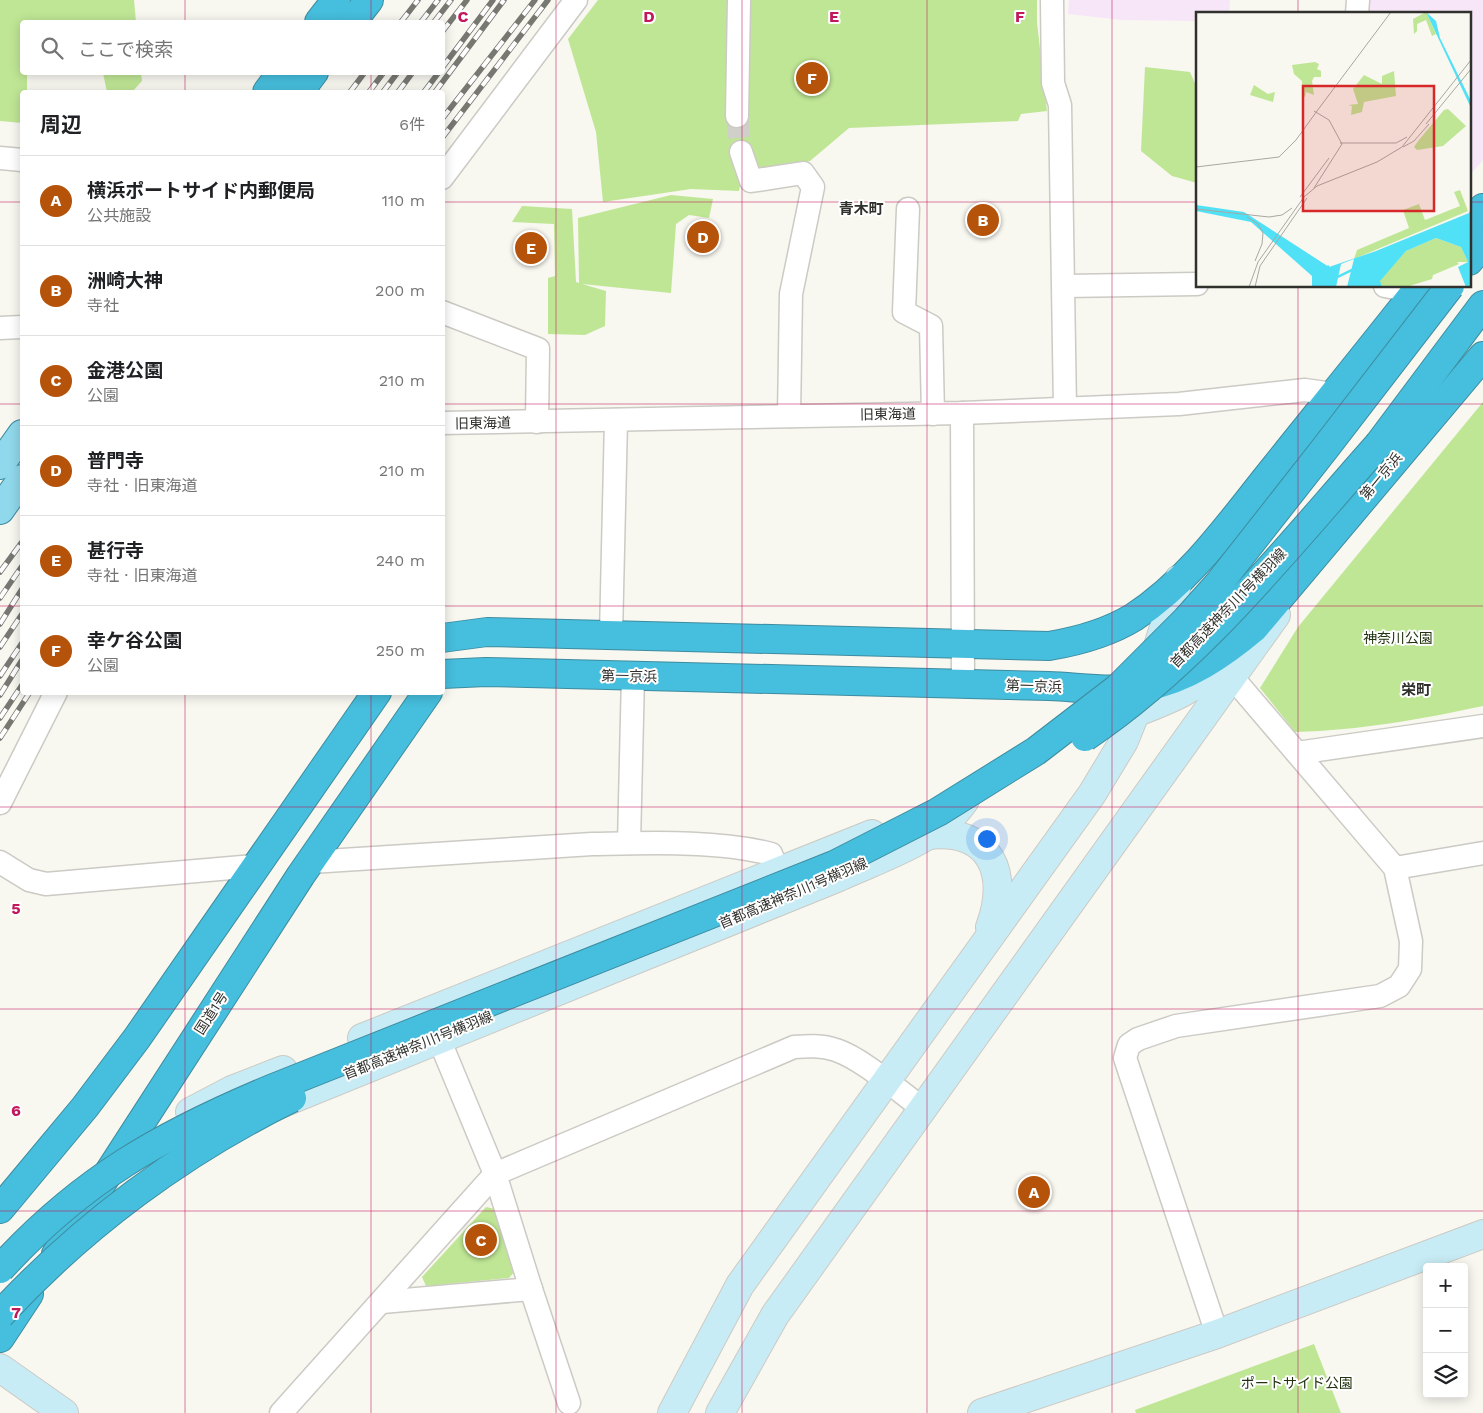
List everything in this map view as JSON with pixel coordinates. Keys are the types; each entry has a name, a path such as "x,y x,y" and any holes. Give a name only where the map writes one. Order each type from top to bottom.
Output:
{"highway":[{"path":"321,20 336,0"},
{"path":"354,20 369,0"},
{"path":"268,90 280,75"},
{"path":"300,90 312,75"},
{"path":"1470,224 1483,208"},
{"path":"1470,261 1483,244"},
{"name":"首都高速神奈川1号横羽線","path":"0,1269 80,1193 128,1159 160,1140 271,1089 834,865 938,812 1036,751 1118,688 1186,620 1220,582 1309,470 1448,288"},
{"path":"445,639 487,632 1049,646 1076,641 1108,630 1133,617 1157,600 1204,554 1418,289"},
{"path":"1380,444 1483,305"},
{"name":"首都高速神奈川1号横羽線","path":"0,1315 77,1240 158,1177 236,1127 314,1087 838,875 944,824 1022,778 1087,736 1167,672 1241,599 1380,444 1483,323"},
{"name":"第一京浜","path":"445,674 486,672 1123,690 1145,687 1195,669 1234,645 1254,628 1483,356"},
{"path":"0,1209 85,1107 138,1038 254,866 375,695"},
{"name":"国道1号","path":"0,1338 130,1142 310,862 426,695"},
{"path":"0,1278 71,1218 105,1192 142,1169 219,1126 314,1087"},
{"path":"0,1242 40,1208 71,1186 107,1164 160,1140"}],"main road":[{"path":"0,465 14,437"},
{"path":"0,510 20,482"}],"street":[{"path":"445,174 576,0"},
{"path":"737,116 739,0"},
{"path":"1052,0 1053,83 1060,105 1065,408"},
{"path":"741,152 750,181 803,173 813,186 791,294 789,416"},
{"path":"0,158 20,160"},
{"path":"908,209 904,312 931,326 933,414"},
{"path":"1064,286 1196,284"},
{"path":"445,313 538,349 537,422"},
{"path":"0,328 20,327"},
{"name":"旧東海道","path":"445,423 933,414 1179,404 1305,390 1333,394"},
{"path":"962,413 963,684"},
{"path":"611,635 616,420"},
{"path":"720,1413 775,1315 1232,677 1283,604 1297,575"},
{"path":"672,1413 740,1285 1092,794 1124,741 1136,713 1179,579"},
{"path":"130,1142 232,1090 866,837 1046,746 1177,696 1202,682 1222,664 1254,628"},
{"path":"629,843 633,676"},
{"path":"1217,1334 1125,1058 1129,1046 1138,1039 1176,1026 1380,996 1399,986 1410,969 1411,941 1395,868 1232,677"},
{"path":"0,803 54,695"},
{"path":"1298,753 1483,726"},
{"path":"130,1142 244,1118 831,880 928,835 950,818 964,802 976,781"},
{"path":"928,835 941,833 972,842 987,852 997,871 998,889 994,918 983,945"},
{"path":"310,862 629,843 745,847 772,854 778,871"},
{"path":"1395,868 1483,853"},
{"path":"0,862 29,880 46,884 254,866"},
{"path":"439,1039 496,1174 531,1289 569,1403"},
{"path":"281,1413 496,1174 794,1047 816,1046 836,1050 851,1056 922,1108"},
{"path":"982,1413 1217,1334 1483,1234"},
{"path":"382,1302 531,1289"},
{"path":"0,1368 64,1413"}],"shaded area":[{"path":"1069,0 1230,0 1229,12 1196,12 1196,21 1122,20 1068,14"},
{"path":"1363,0 1483,0 1483,160 1470,175 1470,12 1362,12"}],"green space":[{"path":"0,0 134,0 136,20 20,20 20,75 27,75 27,90 20,90 20,123 0,121"},
{"path":"598,0 1037,0 1037,22 1047,111 1021,114 1018,121 849,128 810,161 742,176 739,191 691,189 603,202 596,132 568,39"},
{"path":"1145,67 1190,72 1196,86 1196,183 1172,176 1141,151"},
{"path":"103,75 141,75 142,81 134,90 107,90"},
{"path":"671,195 713,199 709,218 689,215 676,224 671,293 582,284 606,291 605,326 585,335 548,334 548,278 555,276 554,224 512,222 522,206 572,209 576,282 579,283 578,218"},
{"name":"神奈川公園","path":"1483,402 1483,706 1389,724 1295,732 1260,688 1298,627"},
{"path":"486,1207 495,1209 515,1271 509,1278 426,1286 422,1277"},
{"name":"ポートサイド公園","path":"1314,1344 1341,1413 1136,1413 1135,1410"}],"tunnel":[{"path":"737,116 741,152"}],"railway":[{"path":"403,20 418,0"},
{"path":"423,20 438,0"},
{"path":"436,20 451,0"},
{"path":"445,28 467,0"},
{"path":"445,64 493,0"},
{"path":"436,90 504,0"},
{"path":"445,115 535,0"},
{"path":"445,134 548,0"},
{"path":"352,90 363,75"},
{"path":"370,90 382,75"},
{"path":"384,90 396,75"},
{"path":"400,90 411,75"},
{"path":"426,90 437,75"},
{"path":"0,572 20,545"},
{"path":"0,598 20,569"},
{"path":"0,624 20,592"},
{"path":"0,647 20,617"},
{"path":"0,676 20,646"},
{"path":"0,695 20,663"},
{"path":"0,718 20,688"},
{"path":"0,738 28,695"}],"place":[{"name":"幸ケ谷公園","path":"812,78"},
{"name":"洲崎大神","path":"983,220"},
{"name":"普門寺","path":"703,237"},
{"name":"甚行寺","path":"531,248"},
{"name":"横浜ポートサイド内郵便局","path":"1034,1192"},
{"name":"金港公園","path":"481,1240"}],"district":[{"name":"青木町","path":"861,209"},
{"name":"栄町","path":"1416,690"}]}
